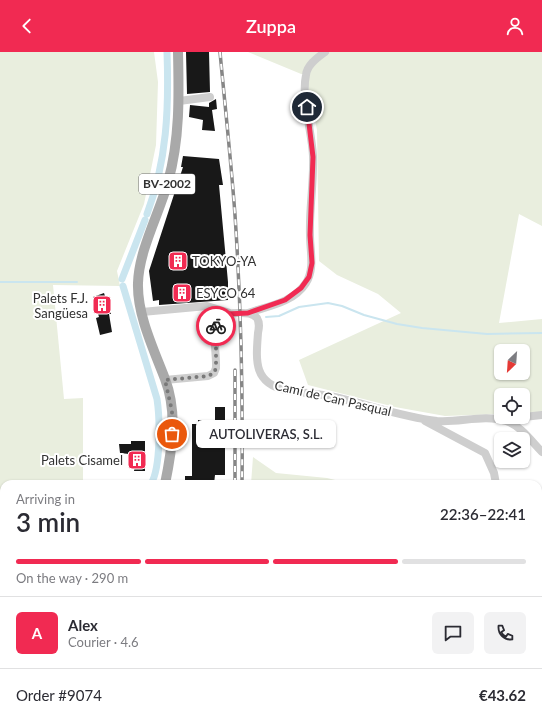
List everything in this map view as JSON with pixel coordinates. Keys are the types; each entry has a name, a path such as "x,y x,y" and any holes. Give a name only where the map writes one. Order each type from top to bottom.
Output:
{"main road":[{"name":"BV-2002","path":"166,480 173,430 172,411 165,380 142,312 138,285 139,269 168,180 176,142 179,101 178,52"}],"street":[{"path":"142,312 207,306 231,313 248,313 279,303 290,297 306,283 311,270 310,235 313,157 307,107 306,75 311,65 325,52"},
{"path":"179,101 210,97"},
{"path":"165,380 208,376 214,373 216,368 216,323 220,317 231,313"},
{"name":"Camí de Can Pasqual","path":"248,313 258,320 257,366 262,377 269,383 284,390 320,394 421,419"},
{"path":"530,416 542,415"},
{"path":"421,419 460,421 494,419"},
{"path":"421,419 485,453 494,473 495,480"},
{"path":"460,421 454,427 453,431 461,441"},
{"path":"511,424 542,452"}],"green space":[{"path":"0,52 154,52 158,82 156,145 144,204 117,271 120,286 53,285 64,399 83,398 83,480 0,480"},
{"path":"248,52 542,52 542,226 519,214 499,323 542,319 542,412 530,413 530,388 494,388 494,414 445,416 395,407 308,385 299,360 401,313 378,294 337,275 319,261 317,130 306,76"},
{"path":"253,457 276,473 335,480 251,480"}],"building":[{"path":"186,52 209,52 210,92 187,94"},
{"path":"216,99 217,109 212,110 215,131 202,130 203,120 189,117 190,105 209,107 209,103"},
{"path":"183,156 219,159 223,185 219,185 228,282 228,300 159,305 159,300 153,301 149,271 183,167 181,167"},
{"path":"104,293 111,314 109,314 112,332 100,335 96,318 99,317 93,297"},
{"path":"215,407 225,407 225,475 215,475 214,480 185,480 185,476 192,476 192,424 198,424 198,420 215,420"},
{"name":"Palets Cisamel","path":"131,441 145,441 145,471 134,471 135,465 130,465 129,454 120,453 119,444 131,444"}],"waterway":[{"path":"147,214 154,194 163,154 168,93 167,52"},
{"path":"122,279 145,220"},
{"path":"0,282 77,282"},
{"path":"123,286 157,399 159,443 157,466 152,480"},
{"path":"266,317 279,316 299,307 328,303 342,306 364,315 397,324 422,328 487,334 542,333"}],"railway":[{"path":"220,52 232,174 239,282 242,480"},
{"path":"235,370 235,480"}],"way so far":[{"path":"172,434 172,411 170,396 165,380 208,376 214,373 216,368 216,326"}],"place":[{"name":"TOKYO-YA","path":"178,261"},
{"name":"ESYCO 64","path":"182,293"},
{"name":"Palets F.J. Sangüesa","path":"102,305"},
{"name":"AUTOLIVERAS, S.L.","path":"172,434"},
{"name":"Palets Cisamel","path":"137,460"}],"route":[{"path":"216,326 216,323 223,315 231,313 248,313 285,300 301,288 309,277 312,263 310,235 313,157 307,107"}]}
